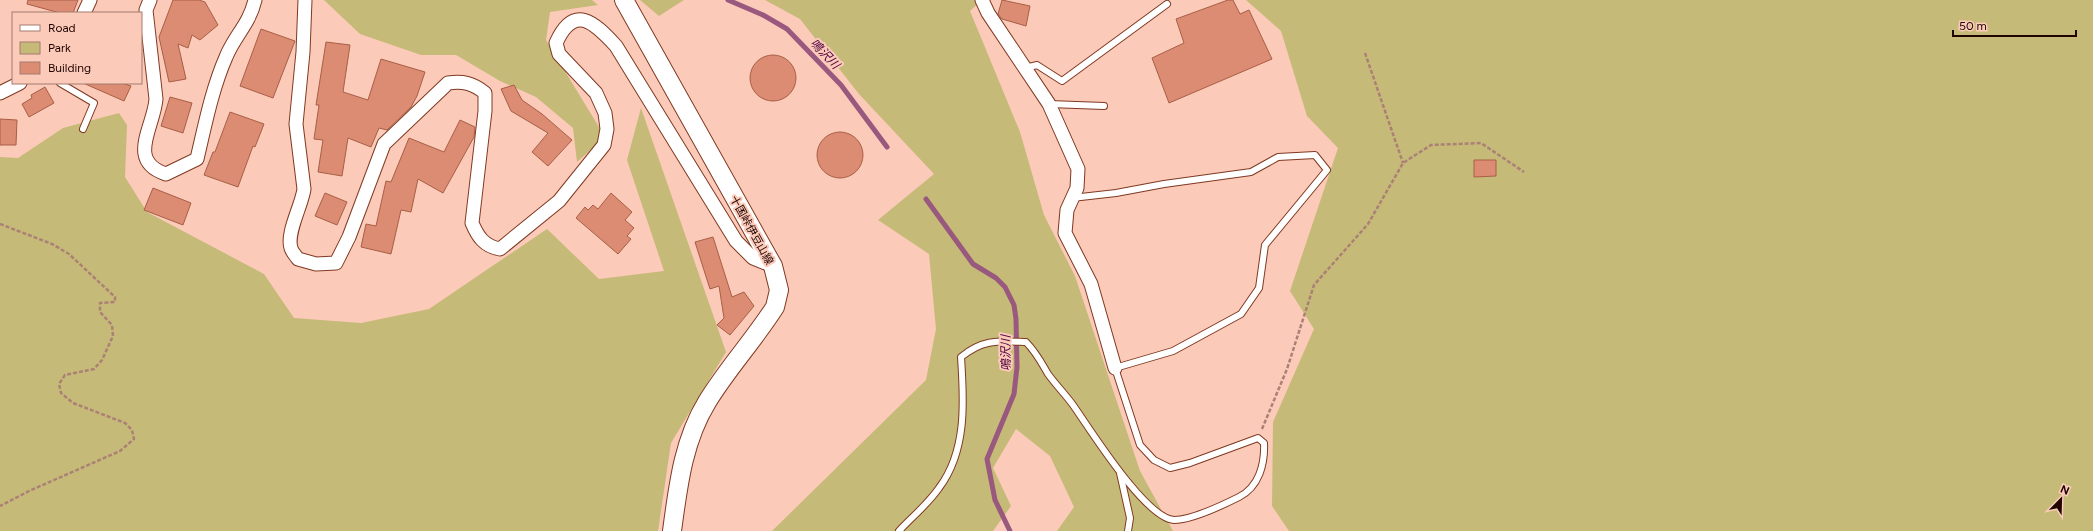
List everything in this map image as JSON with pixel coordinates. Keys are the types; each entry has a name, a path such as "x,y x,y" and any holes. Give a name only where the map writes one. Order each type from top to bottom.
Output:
{"main road":[{"name":"十国峠伊豆山線","path":"624,0 773,266 779,290 775,308 707,402 691,434 679,476 672,531"}],"street":[{"path":"84,12 90,0"},
{"path":"148,5 156,99 155,112 144,148 145,158 154,170 166,174 197,159 208,110 225,59 232,44 252,15 255,0"},
{"path":"305,0 304,52 296,124 304,189 303,200 291,234 291,248 298,259 316,264 336,263 349,237 384,144 448,84 460,81 475,85 485,93 485,111 472,223 478,236 488,246 500,249 559,201 604,145 607,129 605,113 596,94 559,54 556,43 561,31 571,21 583,20 597,26 616,46 736,241 753,258 773,266"},
{"path":"982,0 988,13 1049,104 1078,169 1077,188 1067,210 1066,233 1091,284 1115,368"},
{"path":"0,93 18,84"}],"lane":[{"path":"148,5 156,0"},
{"path":"1024,68 1037,64 1062,81 1168,4"},
{"path":"62,84 94,103 83,129"},
{"path":"1049,104 1104,106"},
{"path":"899,531 940,488 948,471 958,449 962,429 961,357 973,347 987,343 1026,342 1036,352 1048,374 1141,498 1157,512 1172,520 1189,518 1249,492 1258,479 1265,458 1264,443 1258,438 1190,463 1170,468 1154,460 1140,445 1115,368 1173,351 1241,314 1259,288 1265,245 1327,170 1315,155 1278,157 1251,172 1164,184 1116,193 1072,198"},
{"path":"1120,472 1130,518 1128,531"}],"path":[{"path":"1365,53 1404,163"},
{"path":"1258,438 1287,369 1314,285 1368,224 1404,163 1430,145 1481,143 1524,172"},
{"path":"0,224 52,244 69,254 116,297 115,302 100,303 100,312 112,325 114,336 102,360 94,369 65,375 59,384 61,393 73,403 125,424 132,430 134,440 120,451 29,491 0,506"}],"green space":[{"path":"324,0 592,0 598,5 550,12 546,40 605,137 577,162 573,128 536,97 500,81 456,55 421,55 360,34"},
{"path":"640,0 684,0 659,16"},
{"path":"765,0 982,0 970,11 1020,132 1044,215 1075,276 1140,471 1173,531 1057,531 1074,507 1050,456 1016,429 993,468 1011,506 993,531 772,531 926,380 936,329 929,254 878,220 934,174 859,94 800,19"},
{"path":"1246,0 2093,0 2093,531 1289,531 1272,506 1273,422 1314,329 1290,291 1338,148 1307,116 1281,31"},
{"path":"641,108 726,352 671,443 658,531 0,531 0,157 18,158 63,128 119,113 127,125 125,177 147,212 264,274 294,318 361,323 429,309 547,229 599,279 664,271 627,160"}],"building":[{"path":"28,0 78,0 73,12 56,12 27,4"},
{"path":"173,0 199,0 205,2 218,25 200,40 192,35 188,48 178,44 186,79 169,82 159,37"},
{"path":"1002,0 1030,6 1026,26 1002,19 998,14"},
{"path":"1228,0 1233,0 1240,14 1249,10 1272,59 1169,103 1152,58 1184,43 1176,19"},
{"path":"261,29 295,41 273,98 240,86"},
{"path":"326,42 350,45 343,92 368,100 381,59 425,72 417,96 411,107 387,130 379,128 371,147 348,138 342,176 318,172 323,140 314,139 319,105 316,105"},
{"path":"778,55 790,61 795,69 795,87 790,95 782,100 768,101 756,95 751,87 750,73 756,61 764,56"},
{"path":"85,84 125,84 131,86 124,101"},
{"path":"514,85 522,100 542,114 572,140 548,166 532,152 548,133 511,111 501,89"},
{"path":"45,87 54,103 29,117 22,104 32,98 31,95"},
{"path":"170,97 192,103 183,133 161,126"},
{"path":"230,112 264,124 255,147 253,146 238,187 204,175 213,152 215,152"},
{"path":"0,119 17,120 16,145 0,145"},
{"path":"460,120 475,127 474,137 443,193 418,179 411,212 401,210 391,254 361,247 366,224 376,226 386,181 391,182 409,138 444,152"},
{"path":"845,132 857,138 862,146 862,164 857,172 849,177 835,178 823,172 818,164 817,150 823,138 831,133"},
{"path":"1474,160 1496,160 1496,176 1474,177"},
{"path":"153,188 191,203 183,225 144,210"},
{"path":"325,193 347,202 337,225 315,216"},
{"path":"611,193 632,212 625,220 634,228 627,236 631,239 618,254 576,218 585,207 588,210 593,205 598,209"},
{"path":"713,237 732,297 744,292 754,306 730,335 717,325 724,318 719,286 710,289 695,242"}],"waterway":[{"name":"鳴沢川","path":"728,0 763,15 787,29 841,85 887,147"},
{"name":"鳴沢川","path":"926,199 973,264 996,278 1005,287 1014,305 1016,319 1017,367 1014,394 987,459 995,500 1010,531"}]}
